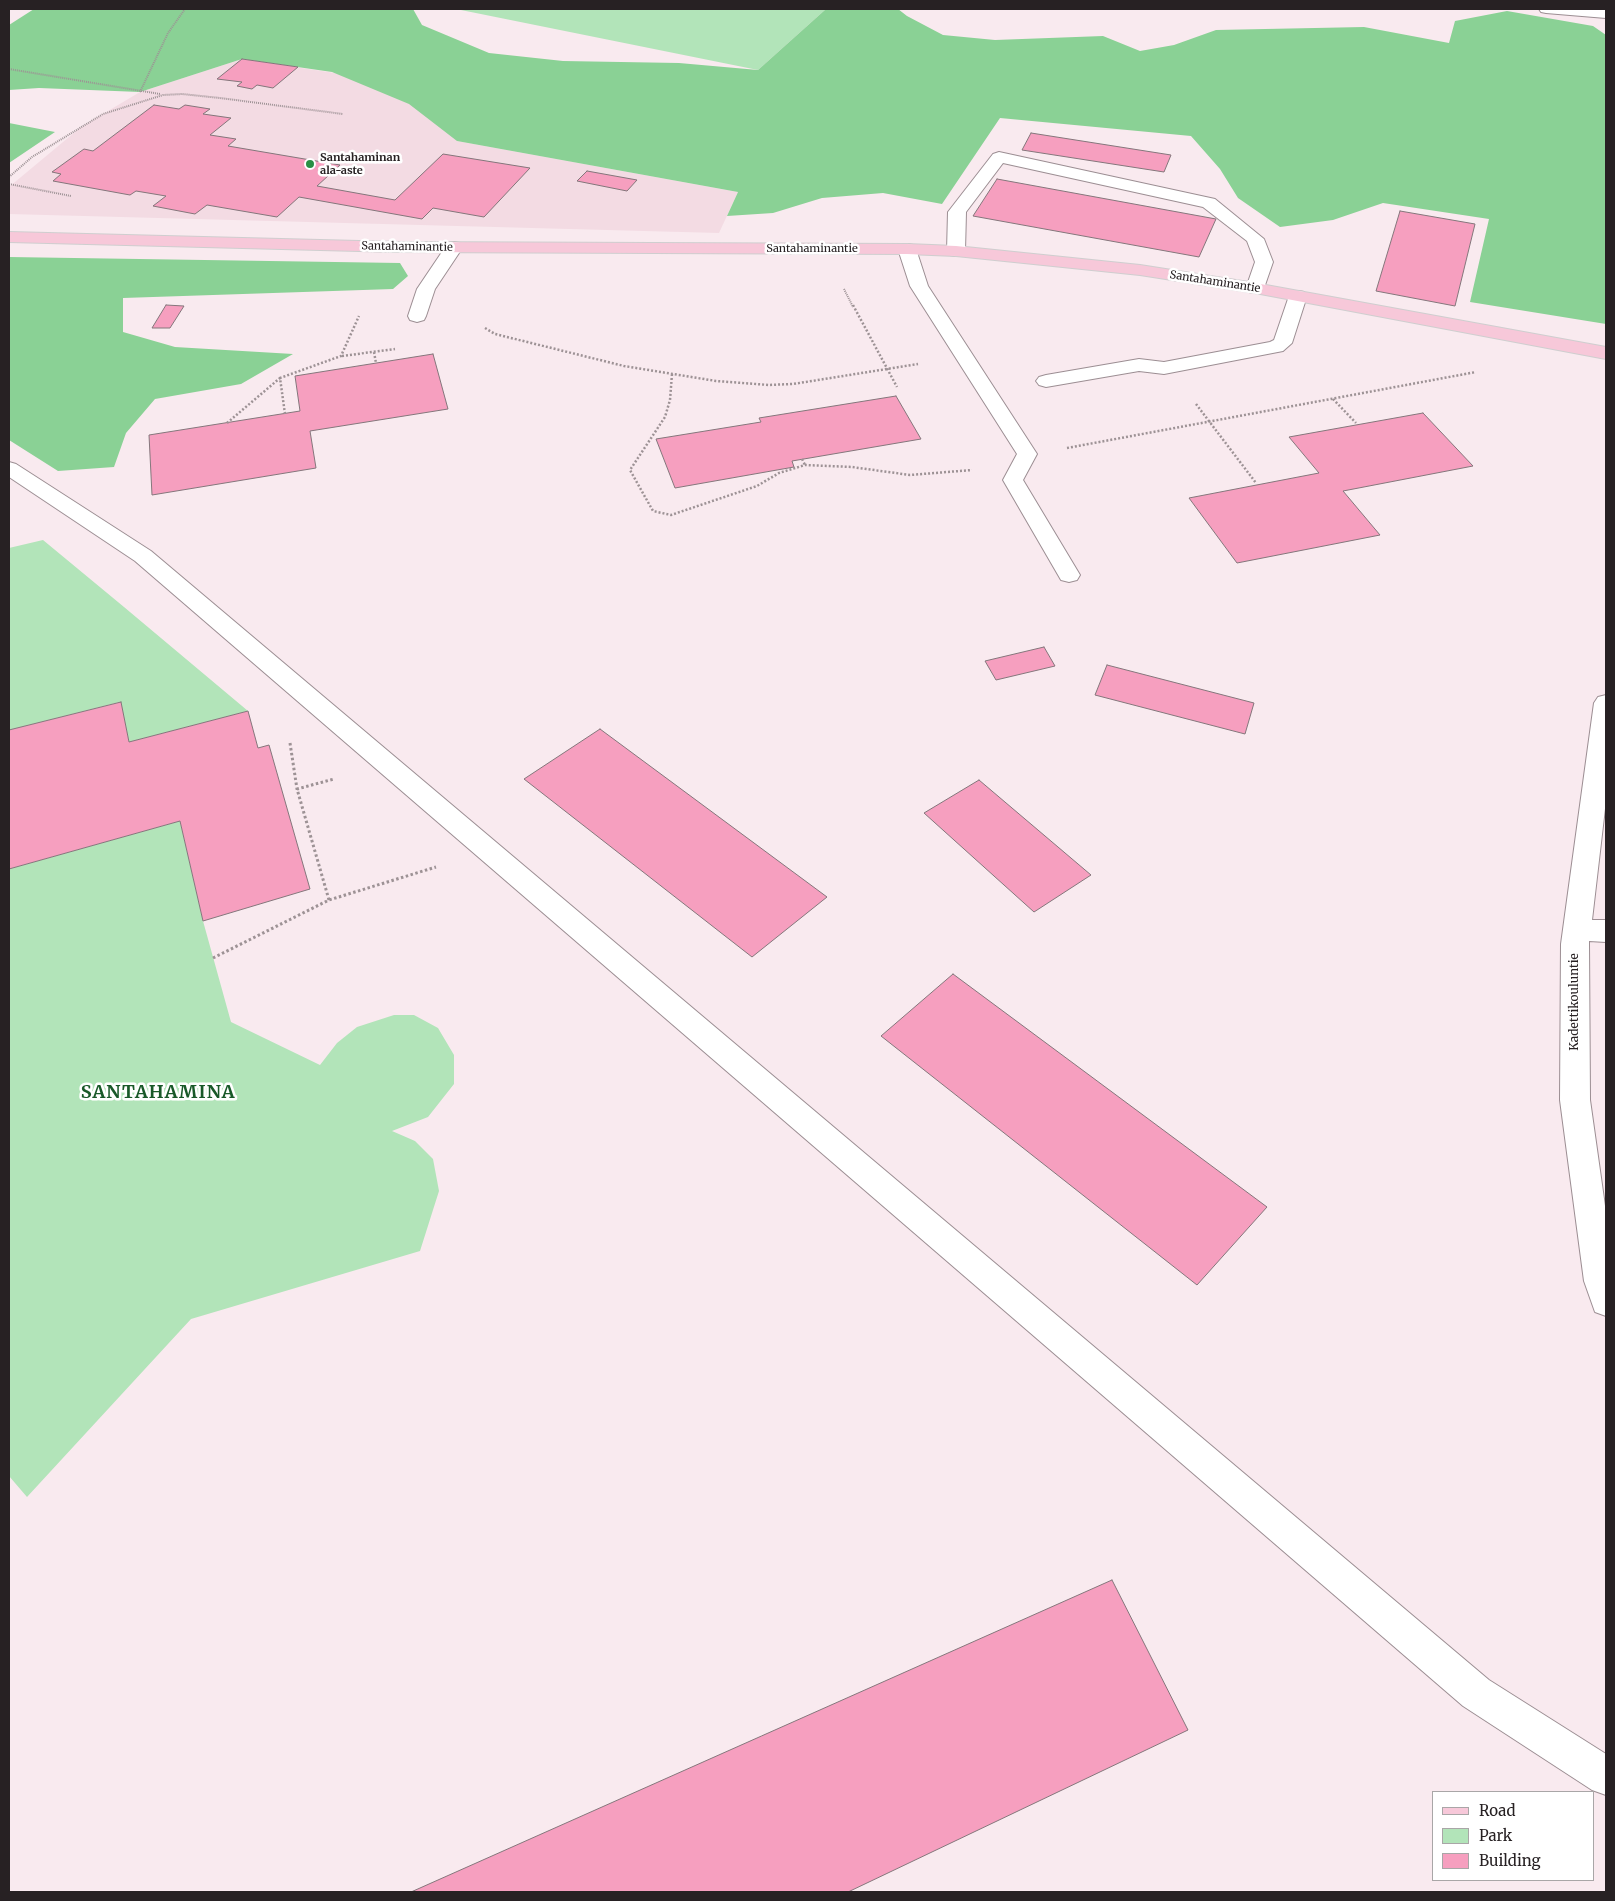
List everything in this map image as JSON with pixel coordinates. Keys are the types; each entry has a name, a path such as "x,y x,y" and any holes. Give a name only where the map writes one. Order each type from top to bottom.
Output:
{"main road":[{"name":"Santahaminantie","path":"9,237 454,247 907,249 956,251 1140,270 1255,288 1606,353"}],"street":[{"path":"1546,9 1606,14"},
{"path":"956,251 956,212 999,157 1209,203 1255,238 1264,262 1255,288"},
{"path":"417,316 426,289 454,247"},
{"path":"907,249 919,286 964,356 1025,458 1014,480 1069,575"},
{"path":"1046,381 1139,365 1164,368 1276,346 1283,343 1298,296"},
{"path":"9,468 144,556 1476,1693 1606,1776"},
{"name":"Kadettikouluntie","path":"1606,703 1575,944 1575,1100 1600,1281 1606,1301"},
{"path":"1577,930 1606,931"}],"path":[{"path":"140,92 168,33 185,9"},
{"path":"9,68 163,95"},
{"path":"9,177 32,157 103,114 133,102 163,95 182,94 220,98 343,114"},
{"path":"830,249 829,263 897,387"},
{"path":"227,423 280,378 341,356 359,316"},
{"path":"485,328 495,334 606,362 716,381 769,385 793,384 964,356"},
{"path":"374,352 376,363"},
{"path":"1164,368 1202,411 1208,422 1256,483"},
{"path":"672,374 670,400 665,417 630,470 654,511 671,515 757,486 779,473 805,466 852,467 910,475 970,470 1047,452 1480,372"},
{"path":"280,378 285,414"},
{"path":"1333,399 1356,423"},
{"path":"802,459 805,466"},
{"path":"329,900 297,789 388,764"},
{"path":"214,958 329,900 363,888 490,852"}],"shaded area":[{"name":"Santahaminan ala-aste","path":"242,59 368,78 447,95 457,141 738,192 719,233 9,214 9,187 81,127 140,92"}],"green space":[{"path":"34,9 413,9 422,25 489,53 563,61 679,63 758,70 826,9 898,9 907,16 943,35 995,40 1103,36 1140,51 1174,45 1216,30 1364,27 1449,43 1455,21 1507,11 1593,26 1606,35 1606,324 1470,302 1489,219 1383,203 1333,220 1280,227 1238,198 1220,169 1191,136 1000,118 942,204 883,193 822,198 773,213 727,216 738,192 457,141 409,104 332,72 242,59 140,92 39,88 9,90 9,25"},
{"path":"456,9 826,9 758,70"},
{"path":"9,123 55,132 9,163"},
{"path":"9,257 400,263 408,276 393,289 123,298 123,332 175,347 293,354 241,384 155,399 126,433 114,467 58,471 9,440"},
{"path":"43,540 248,711 129,742 120,702 9,730 9,548"},
{"path":"180,821 203,921 231,1022 320,1065 337,1043 357,1027 394,1015 414,1015 438,1028 454,1055 454,1084 428,1117 392,1131 415,1141 433,1159 439,1191 420,1251 191,1319 27,1497 9,1476 9,869"}],"building":[{"path":"242,59 298,67 273,88 257,85 252,89 237,86 242,82 217,79"},
{"path":"154,105 179,109 185,105 210,109 203,114 231,118 210,135 236,139 228,146 340,165 317,186 395,200 443,154 530,168 484,217 433,208 422,219 299,197 277,217 207,205 195,214 153,206 166,196 136,191 130,195 53,181 61,174 52,172 84,149 93,151"},
{"path":"1031,133 1171,155 1164,172 1022,150"},
{"path":"587,171 637,180 627,191 577,181"},
{"path":"997,179 1216,219 1199,257 973,216"},
{"path":"1400,211 1475,224 1455,306 1376,291"},
{"path":"166,305 184,306 170,328 152,328"},
{"path":"433,354 448,409 310,431 316,468 152,495 149,435 300,411 295,376"},
{"path":"896,396 921,439 792,461 794,467 675,488 656,439 761,422 759,418"},
{"path":"1423,413 1473,466 1343,491 1380,535 1237,563 1189,498 1319,473 1289,437"},
{"path":"1044,647 1055,666 996,680 985,661"},
{"path":"1107,665 1254,703 1245,734 1095,695"},
{"path":"121,702 129,742 248,711 258,748 269,745 310,889 203,921 180,821 9,869 9,730"},
{"path":"600,729 827,897 752,957 524,779"},
{"path":"979,780 1091,875 1034,912 924,813"},
{"path":"953,974 1267,1207 1197,1285 881,1036"},
{"path":"1112,1580 1188,1730 848,1892 411,1892"}],"place":[{"name":"Santahaminan ala-aste","path":"310,164"}],"district":[{"name":"SANTAHAMINA","path":"158,1093"}]}
